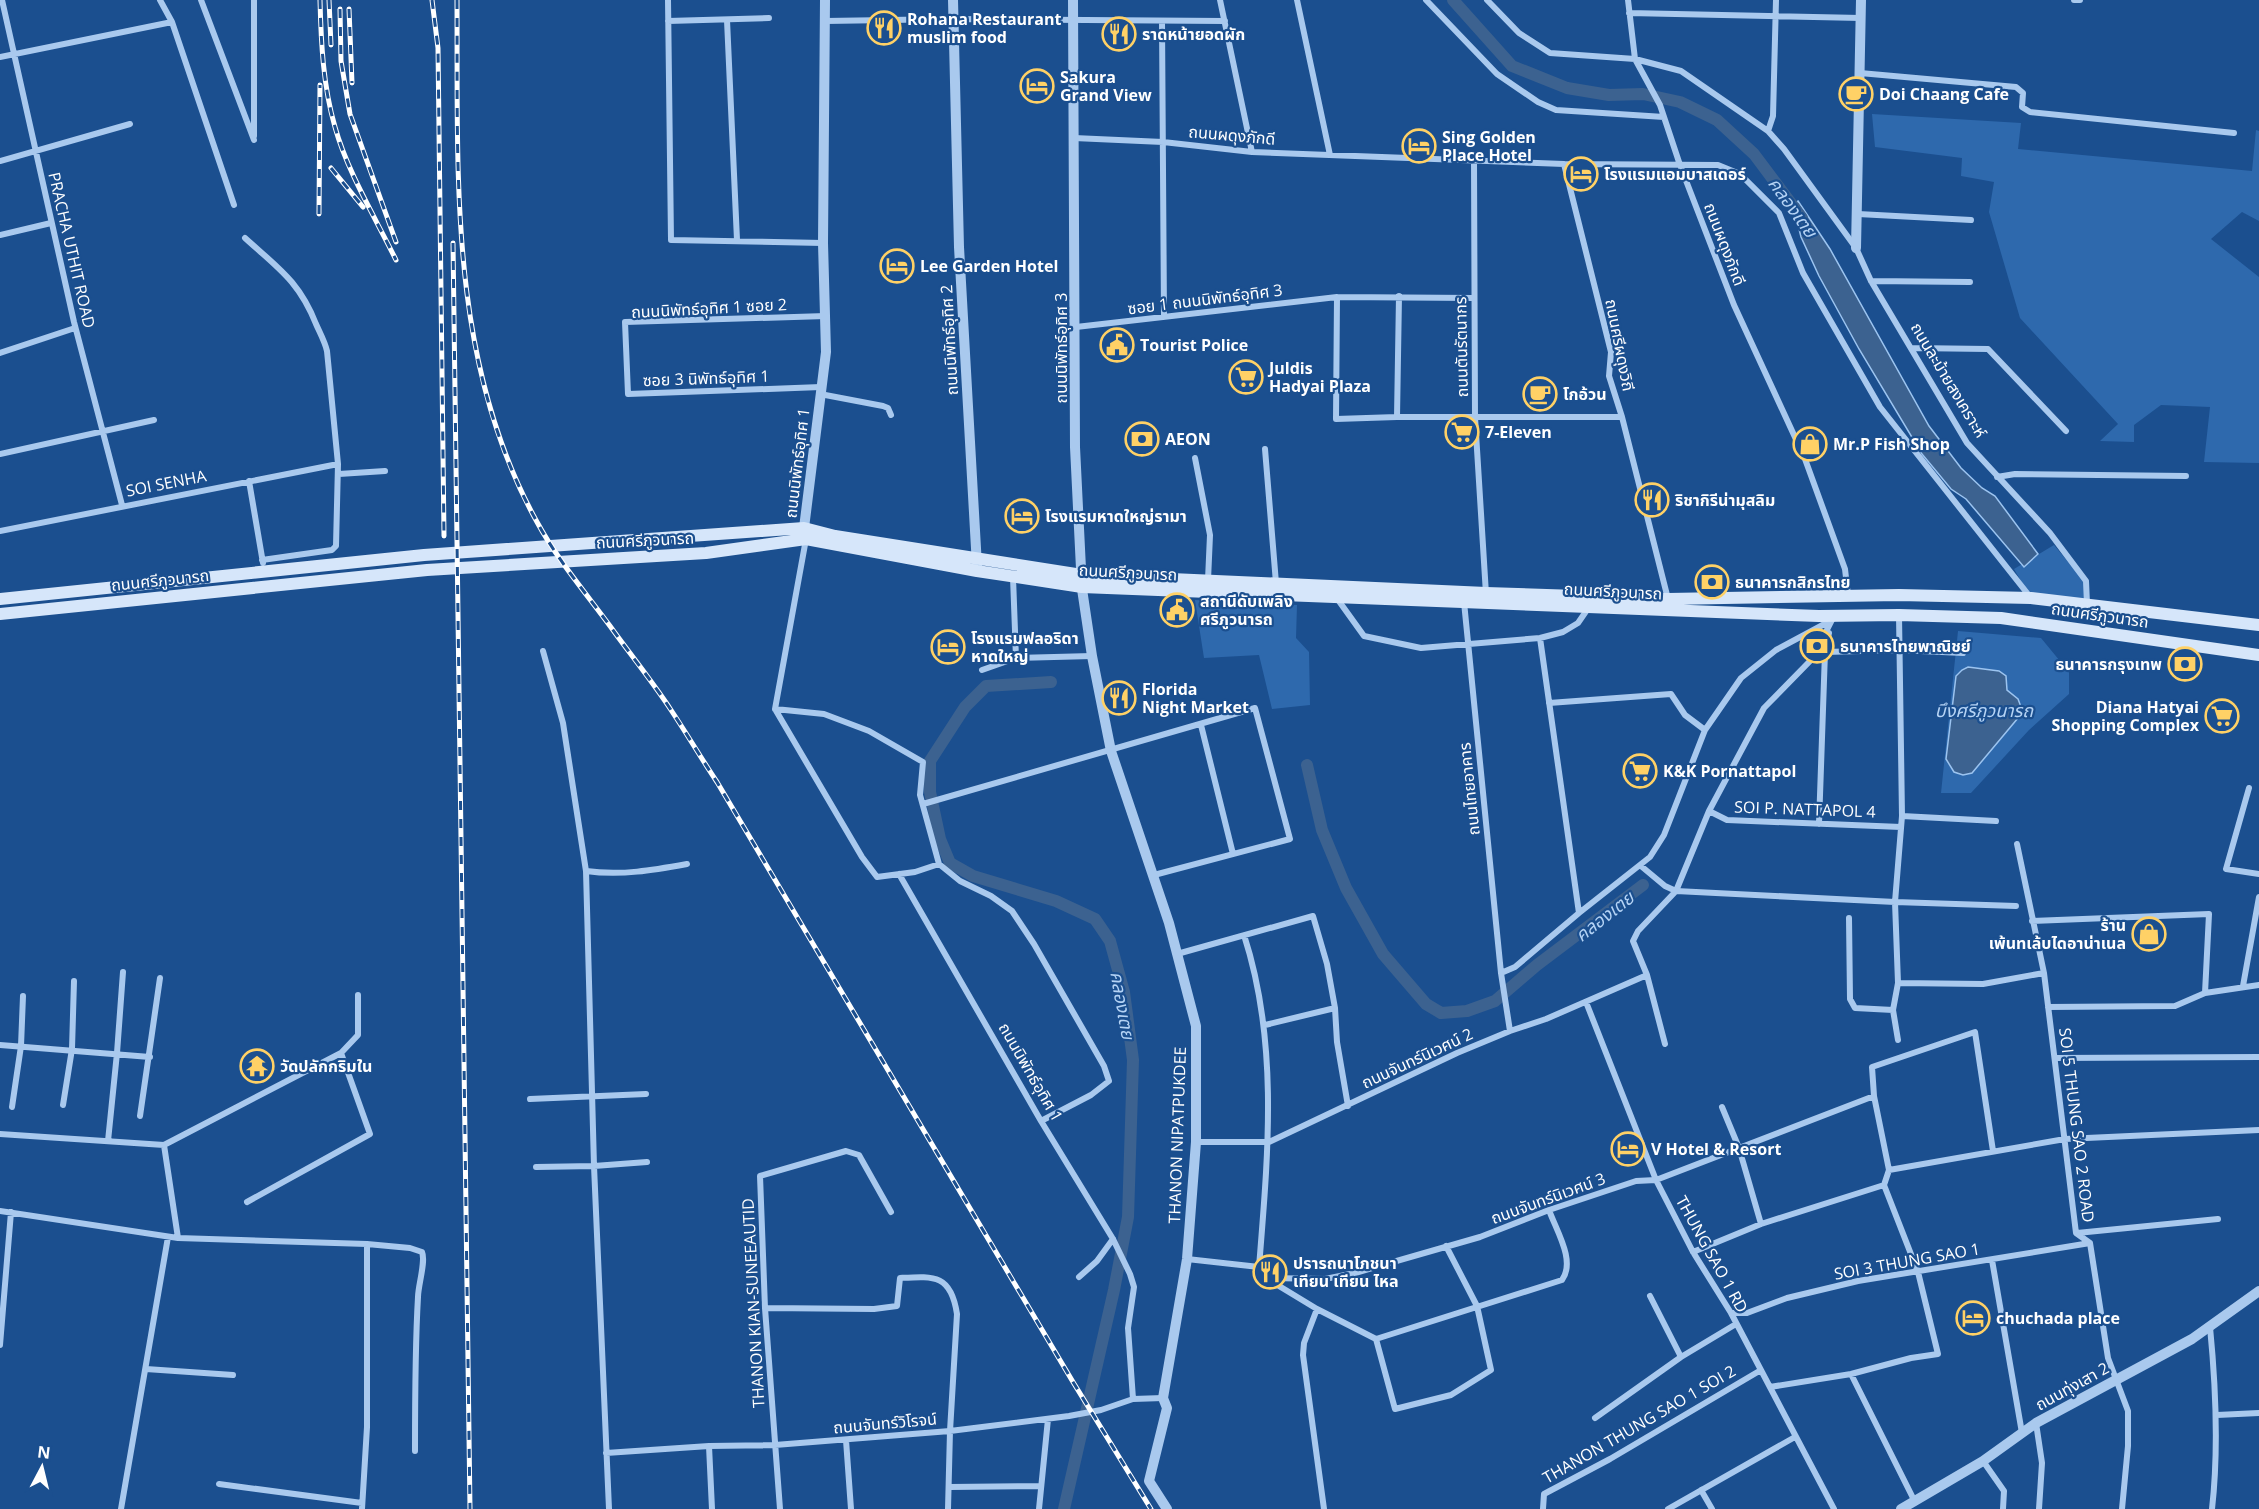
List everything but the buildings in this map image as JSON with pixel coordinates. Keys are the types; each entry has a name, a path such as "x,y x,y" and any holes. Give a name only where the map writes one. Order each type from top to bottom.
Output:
{"main road":[{"name":"ถนนศรีภูวนารถ","path":"0,614 427,570 706,553 805,534"},
{"name":"ถนนศรีภูวนารถ","path":"4,597 263,566 805,534 976,565 1082,581 1276,583 1589,606 1670,605 1899,595 2031,598 2259,625"},
{"name":"ถนนศรีภูวนารถ","path":"976,565 1013,577 1335,596 1464,602 1486,599 1670,605 1819,616 1899,615 2001,618 2259,655"},
{"path":"1899,595 1899,615"}],"street":[{"name":"PRACHA UTHIT ROAD","path":"2,0 75,328 122,505"},
{"path":"160,0 172,21 234,205"},
{"path":"201,0 254,140 254,0"},
{"path":"668,0 671,240 823,243"},
{"name":"ถนนนิพัทธ์อุทิศ 1","path":"775,709 805,534 826,352 823,243 825,0"},
{"name":"ถนนนิพัทธ์อุทิศ 2","path":"953,0 959,246 976,565"},
{"name":"ถนนนิพัทธ์อุทิศ 3","path":"1073,0 1075,447 1082,581"},
{"path":"1220,0 1252,152"},
{"path":"1297,0 1330,155"},
{"path":"1426,0 1497,74 1538,102 1556,110 1664,117"},
{"name":"ถนนละม้ายสงเคราะห์","path":"1487,0 1519,33 1550,53 1635,59 1681,71 1768,131 1784,149 1856,248 1871,281 1967,443 2050,533 2086,581 2087,604"},
{"path":"1628,0 1635,59 1660,105 1680,165 1718,165 1740,174 1779,213 1803,273 1880,407 2031,598"},
{"path":"1768,131 1773,116 1776,0"},
{"name":"ถนนละม้ายสงเคราะห์","path":"1856,248 1861,0"},
{"path":"2074,0 2080,0"},
{"path":"1629,13 1861,18"},
{"path":"668,21 769,18"},
{"path":"825,21 953,19 1225,21"},
{"path":"727,20 737,240"},
{"path":"0,57 172,21"},
{"path":"1162,21 1164,317"},
{"path":"1860,73 2016,87 2023,93 2022,107 2030,112 2234,133"},
{"path":"0,161 130,124"},
{"name":"ถนนผดุงภักดี","path":"1074,138 1162,142 1252,152 1564,164 1680,165 1734,305 1805,459 1845,569 1848,596"},
{"name":"ถนนตันรัตนากร","path":"1474,161 1475,417 1486,599"},
{"name":"ถนนศรีผดุงวิถี","path":"1564,164 1611,352 1610,376 1670,605"},
{"path":"1858,214 1971,220"},
{"path":"0,235 51,223"},
{"path":"244,238 291,279 307,301 323,340 328,360 339,474 336,546 332,550 263,566 249,481"},
{"path":"1871,281 1970,282"},
{"path":"1396,417 1399,296"},
{"path":"1337,297 1336,419 1622,417"},
{"name":"ซอย 1 ถนนนิพัทธ์อุทิศ 3","path":"1076,327 1337,297 1473,298"},
{"name":"ถนนนิพัทธ์อุทิศ 1 ซอย 2","path":"627,358 625,322 826,316"},
{"path":"0,353 75,328"},
{"path":"1912,348 1988,349 2066,430"},
{"name":"ซอย 3 นิพัทธ์อุทิศ 1","path":"627,358 628,394 821,391"},
{"path":"821,391 883,406 888,408 891,416"},
{"path":"0,454 154,420"},
{"path":"1264,449 1276,583"},
{"path":"1195,458 1210,535 1208,581"},
{"name":"SOI SENHA","path":"0,531 338,464"},
{"path":"339,474 384,471"},
{"path":"1997,477 2015,474 2186,476"},
{"path":"1013,577 1016,658"},
{"name":"THANON NIPATPUKDEE","path":"1082,581 1092,656 1111,751 1154,875 1196,1026 1196,1142 1187,1259 1163,1398 1167,1408 1149,1481 1167,1509"},
{"path":"1335,596 1364,636 1421,648 1540,638 1563,632 1578,623 1589,606"},
{"name":"ถนนไทยอาคาร","path":"1464,602 1501,973 1510,1031"},
{"path":"1898,1040 1893,1010 1898,983 1895,903 1902,816 1899,615"},
{"path":"1819,616 1832,620"},
{"path":"1819,824 1825,652 1832,620"},
{"path":"1501,973 1515,967 1650,857 1664,835 1705,730 1741,678 1776,650 1832,620"},
{"path":"1665,1044 1647,975 1633,941 1638,931 1676,891 1709,811 1764,708 1812,659 1832,620"},
{"path":"1540,638 1579,913"},
{"path":"1825,652 1899,650 1963,653"},
{"path":"543,651 563,723 586,871 594,1166 609,1509"},
{"path":"982,670 1016,658 1092,656"},
{"path":"1549,703 1671,694 1685,715 1705,730"},
{"path":"923,804 1255,708 1290,838 1154,875"},
{"path":"775,709 824,714 869,730 923,762 920,795 939,864 960,881 992,896 1012,910 1104,1066 1110,1081 1091,1095 1041,1121"},
{"path":"775,709 862,857 877,877 915,872 939,864"},
{"path":"1201,725 1233,854"},
{"path":"2249,788 2226,869 2259,874"},
{"name":"SOI P. NATTAPOL 4","path":"1709,811 1727,820 1901,827"},
{"path":"1902,816 1996,821"},
{"name":"SOI 5 THUNG SAO 2 ROAD","path":"2017,844 2044,973 2076,1233 2090,1243 2108,1358 2128,1411 2128,1446 2122,1509"},
{"path":"586,871 648,872 687,864"},
{"path":"1641,866 1665,886 1676,891 1895,903 2016,906"},
{"name":"ถนนนิพัทธ์อุทิศ 1","path":"899,874 1041,1121 1113,1239 1130,1274 1134,1287 1128,1328 1133,1399"},
{"path":"2243,986 2259,897"},
{"path":"2032,921 2209,914 2205,993"},
{"path":"1177,954 1313,916 1327,964 1348,1106"},
{"path":"1849,918 1850,999 1855,1008 1893,1010"},
{"path":"1244,934 1255,969 1265,1025 1269,1142 1259,1266 1266,1278 1317,1309 1376,1339 1562,1281 1566,1274 1568,1261 1549,1210"},
{"path":"108,1141 123,972"},
{"path":"1898,983 1983,984 2044,973"},
{"name":"ถนนจันทร์นิเวศน์ 2","path":"1196,1142 1269,1142 1457,1053 1586,1002 1647,975"},
{"path":"140,1116 160,978"},
{"path":"63,1105 72,1049 74,981"},
{"path":"2048,1007 2175,1006 2205,993 2259,985"},
{"path":"0,1134 164,1145 341,1053 358,1035 358,995"},
{"path":"12,1107 21,1046 23,996"},
{"name":"THUNG SAO 1 RD","path":"1586,1002 1656,1180 1693,1252 1731,1313 1834,1509"},
{"path":"1265,1025 1335,1008"},
{"path":"1770,1387 1851,1374 1911,1358 1938,1354 1918,1272 1884,1185 1889,1170 1874,1096 1872,1067 1974,1032 1994,1151"},
{"path":"0,1045 150,1056"},
{"path":"247,1202 370,1134 341,1053"},
{"path":"2055,1059 2259,1057"},
{"path":"531,1099 646,1094"},
{"name":"ถนนจันทร์นิเวศน์ 3","path":"1266,1278 1325,1278 1355,1274 1480,1237 1549,1210 1636,1181 1656,1180 1874,1096"},
{"path":"1722,1107 1739,1148 1761,1224"},
{"path":"1889,1170 2065,1138 2259,1130"},
{"path":"164,1145 177,1238"},
{"name":"THANON KIAN-SUNEEAUTID","path":"780,1509 765,1308 760,1176 846,1151 858,1155 891,1212"},
{"path":"536,1167 647,1162"},
{"path":"1693,1252 1761,1224 1884,1185"},
{"path":"0,1210 177,1238 367,1244 410,1248 422,1252 424,1256 417,1305 415,1451"},
{"path":"0,1345 11,1212"},
{"path":"2076,1233 2218,1219"},
{"path":"121,1509 168,1237"},
{"path":"1079,1277 1097,1261 1113,1239"},
{"name":"SOI 3 THUNG SAO 1","path":"1731,1313 1747,1313 1787,1298 1858,1281 2090,1243"},
{"path":"219,1484 362,1506 367,1427 367,1244"},
{"path":"1376,1339 1395,1409 1450,1395 1491,1370 1477,1306 1446,1246"},
{"path":"1187,1259 1259,1266"},
{"path":"1992,1260 2022,1434"},
{"path":"765,1308 897,1306 900,1278 932,1276 945,1284 955,1299 957,1314 948,1509"},
{"name":"ถนนทุ่งเสา 2","path":"1901,1509 1983,1461 2036,1423 2192,1339 2259,1291"},
{"path":"1650,1296 1681,1358"},
{"path":"1317,1309 1304,1343 1303,1355 1324,1509"},
{"path":"1595,1418 1681,1358 1736,1324"},
{"path":"2210,1326 2217,1415 2217,1468 2211,1509"},
{"path":"146,1369 233,1375"},
{"name":"THANON THUNG SAO 1 SOI 2","path":"1543,1509 1544,1494 1610,1459 1761,1370"},
{"path":"1851,1374 1914,1500"},
{"name":"ถนนจันทร์วิโรจน์","path":"606,1453 709,1446 775,1445 950,1431 1069,1416 1101,1410 1133,1399 1163,1398"},
{"path":"2217,1415 2259,1413"},
{"path":"1038,1509 1048,1419"},
{"path":"2036,1423 2042,1463 2039,1509"},
{"path":"1668,1509 1795,1437"},
{"path":"846,1440 850,1509"},
{"path":"709,1446 712,1509"},
{"path":"1983,1461 2004,1491 2003,1509"},
{"path":"950,1487 1041,1486"},
{"path":"1701,1490 1712,1509"}],"shaded area":[{"path":"1872,114 2021,123 2018,149 2252,171 2256,130 2259,131 2259,221 2242,212 2211,239 2259,277 2259,463 2204,462 2210,407 2161,405 2134,425 2134,442 2100,441 2118,424 2020,318 1989,212 1994,182 1961,176 1962,158 1875,147"},
{"path":"2054,545 2084,581 2084,601 2031,598 2014,569"},
{"path":"1195,600 1297,605 1296,638 1309,652 1310,705 1272,709 1259,655 1204,658"},
{"path":"1958,631 2041,638 2069,672 2069,694 2029,730 1971,793 1941,793"}],"water":[{"path":"1798,201 1830,249 1929,426 1961,468 1982,488 1995,496 2038,554 2024,567 1966,499 1951,489 1922,454 1859,349 1819,276 1790,207"},
{"name":"บึงศรีภูวนารถ","path":"1968,667 1999,671 2006,676 2007,690 2018,699 2023,712 1972,773 1963,775 1954,772 1946,759 1956,676"}],"waterway":[{"name":"คลองเตย","path":"1453,0 1512,66 1567,88 1609,95 1643,94 1680,102 1717,120 1754,154 1802,218"},
{"name":"คลองเตย","path":"1051,682 986,686 965,707 930,761 930,792 940,839 950,863 973,876 1056,901 1095,919 1110,941 1124,992 1133,1060 1128,1217 1114,1290 1064,1509"},
{"name":"คลองเตย","path":"1307,765 1322,830 1346,888 1383,954 1426,1004 1441,1013 1467,1011 1495,1001 1537,965 1643,885"}],"railway":[{"path":"320,0 325,80 335,127 354,178 396,260"},
{"path":"329,0 331,45"},
{"path":"432,0 438,48 444,536"},
{"path":"457,0 457,134 464,267 473,333 487,397 508,461 537,522 553,549 664,699 717,782 1073,1382 1151,1509"},
{"path":"340,9 341,61 350,114 396,242"},
{"path":"349,9 352,83"},
{"path":"319,214 320,85"},
{"path":"331,168 363,207"},
{"path":"453,243 470,1509"}],"place":[{"name":"Rohana Restaurant muslim food","path":"884,28"},
{"name":"ราดหน้ายอดผัก","path":"1119,34"},
{"name":"Sakura Grand View","path":"1037,86"},
{"name":"Doi Chaang Cafe","path":"1856,94"},
{"name":"Sing Golden Place Hotel","path":"1419,146"},
{"name":"โรงแรมแอมบาสเดอร์","path":"1581,174"},
{"name":"Lee Garden Hotel","path":"897,266"},
{"name":"Tourist Police","path":"1117,345"},
{"name":"Juldis Hadyai Plaza","path":"1246,377"},
{"name":"โกอ้วน","path":"1540,394"},
{"name":"7-Eleven","path":"1462,432"},
{"name":"AEON","path":"1142,439"},
{"name":"Mr.P Fish Shop","path":"1810,444"},
{"name":"ริชากิรีน่ามุสลิม","path":"1652,500"},
{"name":"โรงแรมหาดใหญ่รามา","path":"1022,516"},
{"name":"ธนาคารกสิกรไทย","path":"1712,582"},
{"name":"สถานีดับเพลิง ศรีภูวนารถ","path":"1177,610"},
{"name":"ธนาคารไทยพาณิชย์","path":"1817,646"},
{"name":"โรงแรมฟลอริดา หาดใหญ่","path":"948,647"},
{"name":"ธนาคารกรุงเทพ","path":"2185,664"},
{"name":"Florida Night Market","path":"1119,698"},
{"name":"Diana Hatyai Shopping Complex","path":"2222,716"},
{"name":"K&K Pornattapol","path":"1640,771"},
{"name":"ร้าน เพ้นทเล้บไดอาน่าเนล","path":"2149,934"},
{"name":"วัดปลักกริมใน","path":"257,1066"},
{"name":"V Hotel & Resort","path":"1628,1149"},
{"name":"ปรารถนาโภชนา เทียน เทียน ไหล","path":"1270,1272"},
{"name":"chuchada place","path":"1973,1318"}]}
